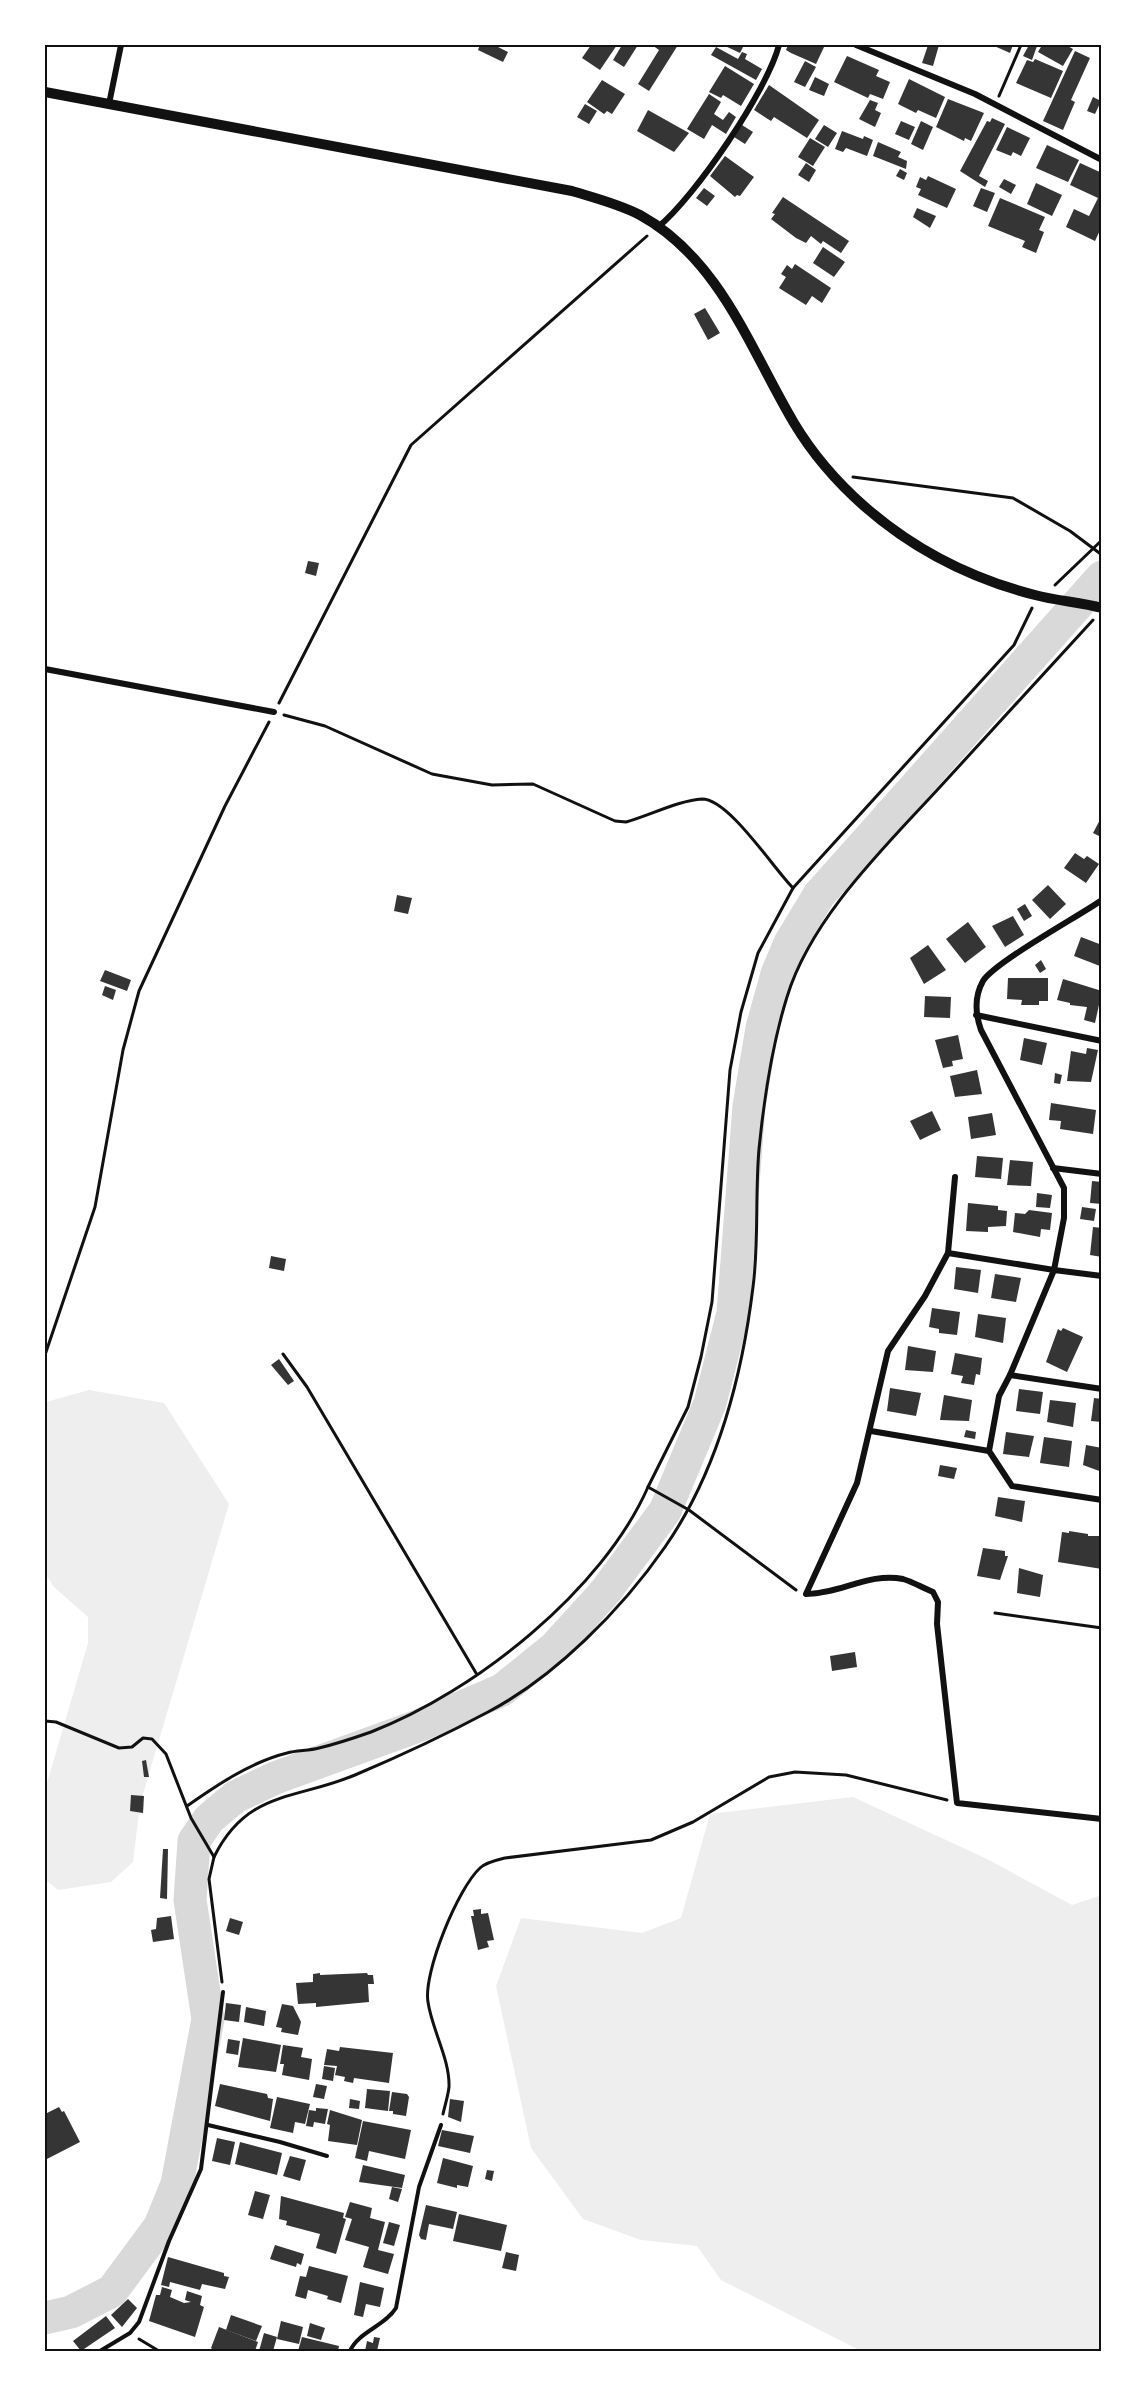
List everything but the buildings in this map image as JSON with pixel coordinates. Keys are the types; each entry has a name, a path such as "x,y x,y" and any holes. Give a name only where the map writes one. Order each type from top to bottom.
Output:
{"main road":[{"path":"45,92 572,191 621,207 658,227 697,260 712,278 795,425 838,479 863,505 891,528 931,554 983,579 1097,611"}],"street":[{"path":"109,104 121,45"},
{"path":"658,227 674,214 745,114 774,63 779,45"},
{"path":"856,45 994,105 1102,160"},
{"path":"1102,650 1102,661"},
{"path":"45,669 274,712"},
{"path":"1102,900 1003,963 984,980 976,1000 976,1015 1064,1188 1064,1218 1054,1270 999,1396 989,1451 1012,1486 1102,1500"},
{"path":"976,1015 1102,1041"},
{"path":"1053,1168 1102,1174"},
{"path":"955,1177 948,1253 925,1296 888,1351 857,1484 806,1594 819,1594 886,1578 903,1580 933,1592 938,1602 937,1624 957,1803 1102,1820"},
{"path":"948,1253 1102,1276"},
{"path":"1010,1375 1102,1389"},
{"path":"871,1431 989,1451"}],"lane":[{"path":"100,2351 130,2333 139,2322 169,2241 201,2169 223,1992"},
{"path":"350,2351 362,2337 389,2319 396,2308 419,2187 441,2125"},
{"path":"208,2126 280,2142 327,2156"}],"path":[{"path":"994,105 1021,45"},
{"path":"45,1355 95,1208 123,1050 140,991 225,806 411,444 658,227"},
{"path":"838,479 857,477 1013,498 1053,520 1101,555"},
{"path":"187,1806 253,1765 287,1753 319,1748 371,1731 424,1706 504,1657 583,1582 620,1540 635,1517 688,1407 702,1357 712,1302 730,1070 741,1012 758,953 793,888 1014,645 1037,596 1057,584 1102,540"},
{"path":"223,1992 209,1879 214,1857 225,1834 248,1813 274,1799 352,1776 489,1712 523,1691 571,1655 662,1551 689,1510 717,1443 738,1376 754,1286 759,1149 771,1069 787,995 818,931 856,878 1097,611"},
{"path":"274,712 325,726 432,774 492,785 533,784 615,821 626,822 695,800 709,800 723,807 793,888"},
{"path":"284,1354 307,1387 476,1674"},
{"path":"648,1487 683,1505 791,1589 806,1594"},
{"path":"995,1613 1102,1629"},
{"path":"45,1721 56,1722 119,1748 132,1747 143,1738 158,1742 166,1754 191,1818 214,1857"},
{"path":"441,2125 449,2086 428,2002 427,1982 432,1961 459,1901 471,1877 482,1865 505,1858 651,1840 693,1822 769,1777 795,1772 846,1775 957,1803"},
{"path":"130,2333 159,2351"}],"shaded area":[{"path":"89,1390 164,1403 229,1504 140,1804 133,1862 111,1882 58,1890 45,1879 45,1790 88,1643 88,1617 54,1587 45,1573 45,1404"},
{"path":"853,1797 987,1859 1072,1905 1102,1895 1102,2351 861,2351 721,2280 697,2246 641,2240 583,2219 531,2148 496,1986 521,1918 642,1933 681,1918 710,1814"}],"waterway":[{"path":"45,2318 71,2312 112,2291 160,2226 177,2184 208,2019 190,1900 194,1841 209,1819 235,1797 275,1778 418,1726 502,1690 554,1648 605,1592 665,1511 710,1403 733,1313 749,1106 762,1028 777,974 790,943 819,895 1102,577"}]}
